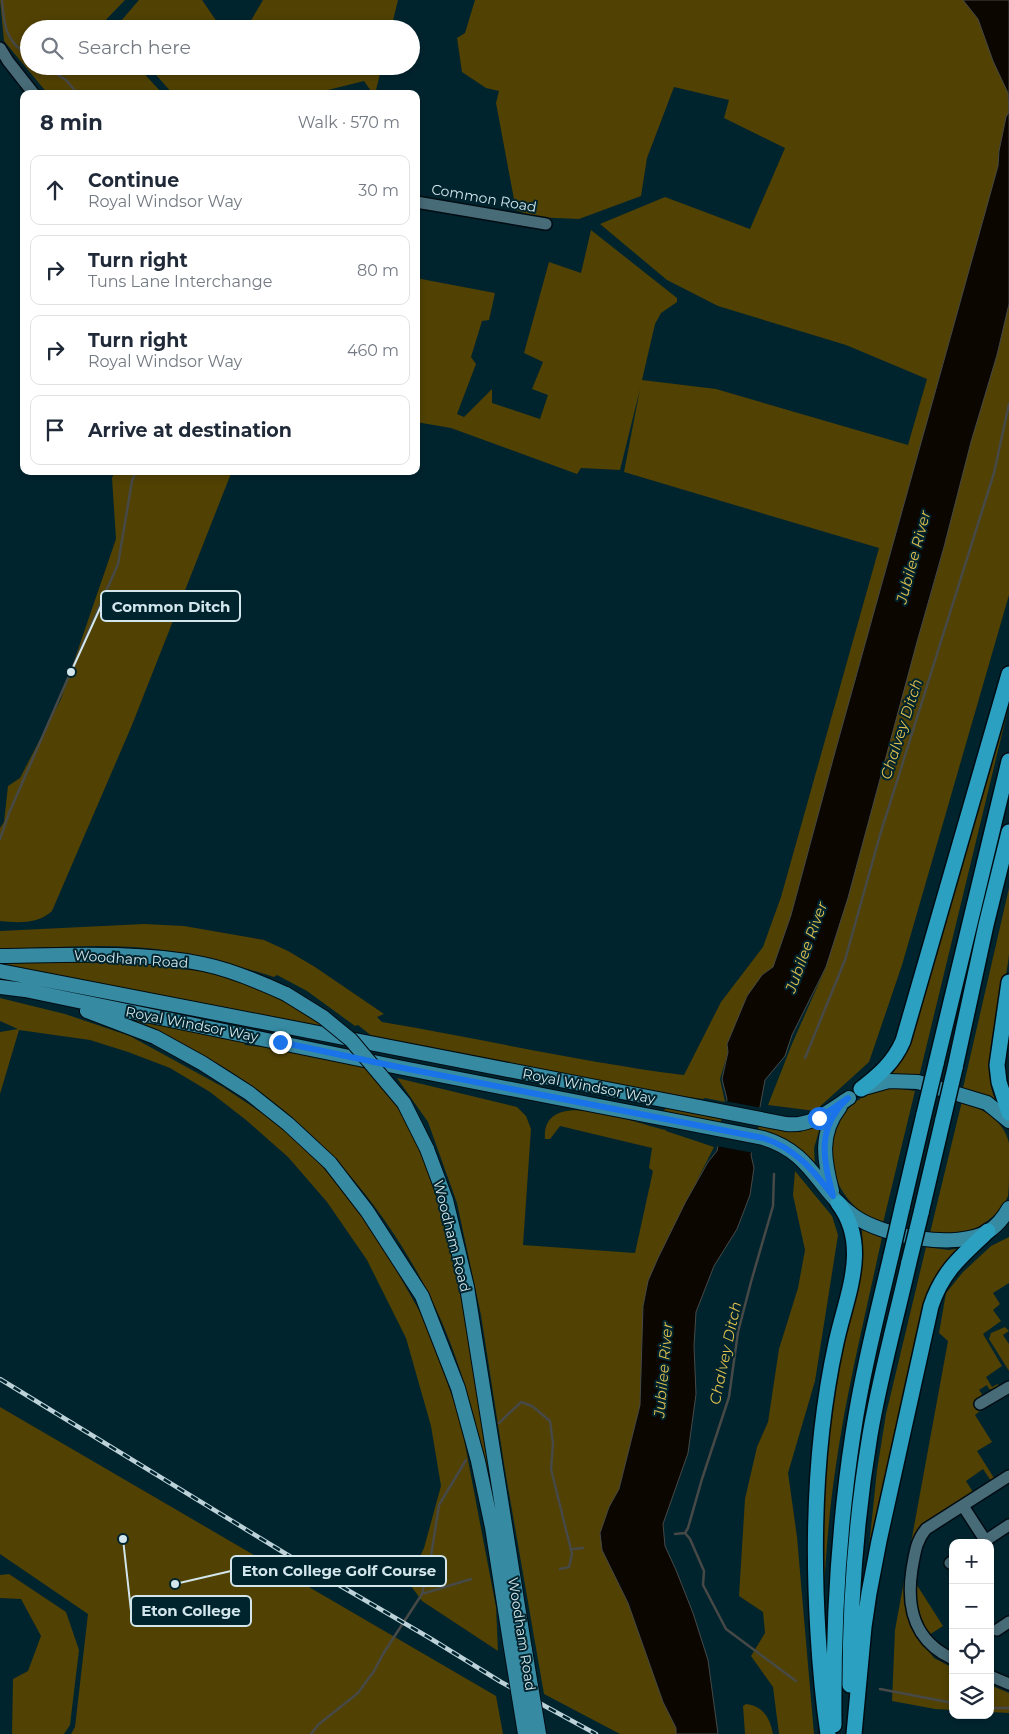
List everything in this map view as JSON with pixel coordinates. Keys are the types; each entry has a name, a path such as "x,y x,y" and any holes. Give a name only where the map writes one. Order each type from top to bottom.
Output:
{"highway":[{"path":"861,1089 886,1068 903,1041 1009,674"},
{"path":"834,1734 835,1609 845,1492 859,1398 924,1114 1009,761"},
{"path":"854,1734 850,1693 850,1633 856,1542 870,1434 1009,832"},
{"path":"1009,982 997,1065 999,1082 1009,1113"},
{"path":"828,1734 823,1700 816,1609 815,1495 824,1410 835,1346 856,1251 852,1228 846,1214 836,1199"},
{"path":"854,1734 864,1626 879,1541 931,1306 937,1288 948,1270 998,1225"}],"main road":[{"name":"Woodham Road","path":"0,956 122,955 164,958 205,964 245,977 286,994 323,1017 351,1040 404,1103 428,1149 446,1200 467,1288 539,1734"},
{"name":"Royal Windsor Way","path":"0,972 793,1125 805,1124 819,1118 861,1089 889,1081 918,1082 987,1103 1009,1122"},
{"name":"Royal Windsor Way","path":"0,987 25,990 398,1067 763,1138 782,1146 801,1158 836,1199 853,1215 882,1230 933,1241 954,1241 998,1225"},
{"name":"Woodham Road","path":"25,990 155,1037 210,1068 249,1093 288,1124 330,1163 367,1211 422,1296 458,1388 478,1460 492,1527 525,1734"},
{"path":"836,1199 825,1162 825,1138 834,1115 848,1098"},
{"path":"998,1225 1009,1208"}],"street":[{"path":"0,48 31,90"},
{"name":"Common Road","path":"420,203 546,224"},
{"path":"980,1404 1009,1387"},
{"path":"949,1657 942,1654 922,1636 912,1615 909,1594 914,1556 919,1538 926,1529 1009,1476"},
{"path":"963,1506 982,1539"},
{"path":"988,1539 1009,1525"},
{"path":"997,1630 1009,1622"},
{"path":"994,1678 1009,1684"}],"shaded area":[{"path":"0,0 125,0 106,20 20,20 20,60 4,41"},
{"path":"139,0 202,0 216,20 122,20"},
{"path":"263,0 398,0 393,20 251,20"},
{"path":"475,0 963,0 978,19 993,61 1008,93 1009,112 1006,117 999,151 998,166 791,915 773,967 762,975 727,1044 728,1052 720,1079 725,1102 652,1092 373,1037 307,991 277,975 274,977 205,958 170,951 116,946 0,949 0,931 144,924 184,926 264,940 288,951 315,967 384,1014 377,1017 382,1022 570,1057 684,1075 721,1002 763,947 781,897 879,548 624,472 640,389 620,470 581,468 577,474 451,428 420,423 420,279 495,293 489,320 482,321 471,357 476,364 457,414 464,417 492,389 492,403 540,419 548,395 532,389 543,362 524,353 549,262 581,273 591,230 677,298 677,302 661,313 655,324 642,380 716,389 908,445 927,379 846,345 718,306 667,280 600,224 665,197 750,229 785,148 724,118 729,100 674,87 647,158 641,196 579,219 533,217 516,210 496,103 499,91 486,88 462,72 457,38 465,33"},
{"path":"32,75 145,75 159,90 45,90"},
{"path":"156,75 380,75 376,90 370,90 364,81 328,90 169,90"},
{"path":"1009,304 1009,595 902,965 869,1062 815,1111 768,1105 792,1044 826,967 848,898 971,442 997,355"},
{"path":"113,475 230,475 132,725 52,911 34,920 21,922 0,921 0,828 4,822 8,786 20,778 61,699 116,539"},
{"path":"1009,691 1009,705 919,1077 886,1074"},
{"path":"1009,888 1009,954 1007,972 994,1029 989,1067 991,1085 996,1102 979,1093 963,1088"},
{"path":"147,959 259,983 332,1028 301,1026 0,966 0,964 29,960"},
{"path":"0,998 65,1014 130,1036 223,1087 295,1135 366,1217 424,1319 460,1418 496,1607 498,1651 422,1601 408,1582 424,1548 441,1486 431,1426 406,1338 367,1260 327,1202 288,1157 246,1120 210,1092 170,1068 128,1052 90,1040 19,1030 0,1094 0,1032 18,1029 0,1021"},
{"path":"114,1013 244,1040 245,1045 291,1050 367,1065 402,1107 418,1134 457,1256 515,1634 493,1500 482,1447 468,1395 456,1357 441,1320 403,1248 355,1182 298,1122 266,1096 205,1056"},
{"path":"397,1078 517,1107 526,1116 531,1129 523,1245 635,1253 653,1171 649,1168 652,1148 560,1126 550,1139 545,1139 548,1122 558,1113 574,1110 614,1116 666,1130 714,1147 648,1281 643,1306 640,1405 619,1489 609,1508 602,1550 628,1603 663,1702 676,1728 676,1734 620,1734 544,1694 505,1470 481,1315 457,1203 428,1122"},
{"path":"895,1088 915,1091 883,1223 860,1210 843,1192 834,1171 832,1148 837,1127 849,1108 868,1094"},
{"path":"962,1101 991,1116 1007,1135 1009,1143 1008,1196 992,1218 975,1228 958,1234 930,1233"},
{"path":"666,1108 790,1132 800,1132 821,1124 814,1148 815,1166 806,1157 663,1112"},
{"path":"795,1171 832,1216 838,1235 815,1381 788,1473 797,1537 814,1734 779,1734 773,1687 751,1656 765,1633 763,1612 739,1596 745,1499 757,1447 768,1422 779,1349 798,1288 805,1250 793,1195"},
{"path":"862,1230 882,1237 840,1436 830,1516 823,1602 822,1464 842,1346 863,1263"},
{"path":"1009,1237 1009,1283 993,1293 1000,1304 993,1310 1001,1321 983,1334 1002,1366 986,1377 992,1387 998,1384 999,1387 993,1390 989,1389 987,1385 979,1390 982,1394 976,1401 981,1410 975,1415 992,1442 977,1451 994,1478 991,1481 983,1469 966,1481 973,1492 918,1530 910,1561 905,1601 914,1632 934,1658 949,1666 949,1710 935,1709 892,1701 895,1630 948,1341 939,1333 946,1293 963,1272 991,1246"},
{"path":"926,1247 949,1250 961,1248 946,1264 867,1566 877,1470 886,1414"},
{"path":"1005,1327 1009,1331 1003,1335 1009,1344 1009,1371 989,1339 991,1333"},
{"path":"0,1407 496,1696 503,1734 71,1734 75,1727 88,1614 0,1554"},
{"path":"9,1574 66,1612 79,1650 70,1725 64,1734 12,1734 13,1679 28,1671 41,1636 21,1599 0,1598 0,1575"},
{"path":"915,1582 943,1626 929,1635 921,1622 917,1610"},
{"path":"994,1687 1009,1693 1009,1713 994,1712"},
{"path":"746,1704 757,1707 765,1714 773,1734 745,1734 743,1706"}],"water":[{"path":"963,0 1009,0 1009,112 1008,93 993,61 978,19"},
{"name":"Jubilee River","path":"1009,112 1009,304 997,355 971,442 848,898 826,967 792,1035 785,1056 765,1080 751,1155 754,1168 750,1195 737,1229 714,1266 696,1312 694,1346 696,1394 688,1453 663,1524 665,1546 693,1613 708,1660 718,1734 676,1734 676,1728 663,1702 628,1603 602,1550 600,1533 609,1507 619,1489 640,1405 643,1306 648,1281 685,1203 708,1162 717,1151 727,1099 722,1079 728,1052 727,1044 747,996 762,975 773,967 791,915 998,166 999,151 1006,117"}],"pier":[{"path":"725,1101 762,1108 754,1153 716,1146"}],"waterway":[{"path":"2,0 7,32 10,39 20,49"},
{"path":"58,75 66,80 75,90"},
{"name":"Chalvey Ditch","path":"805,1058 845,960 880,835 994,473 1009,404"},
{"path":"0,839 9,813 118,564 134,475"},
{"name":"Chalvey Ditch","path":"685,1533 729,1397 738,1332 773,1206 774,1174"},
{"path":"499,1423 521,1402 532,1406 550,1421 553,1444 551,1469 572,1554 569,1567 560,1569"},
{"path":"311,1734 319,1724 358,1693 422,1594 431,1556 439,1505 466,1460"},
{"path":"685,1533 690,1539 704,1571 703,1585 726,1629 796,1681"},
{"path":"675,1534 685,1533"},
{"path":"573,1549 583,1548"},
{"path":"422,1594 471,1579"},
{"path":"880,1689 949,1702"},
{"path":"994,1708 1009,1708"}],"railway":[{"path":"0,1379 291,1557 501,1682 596,1734"}],"place":[{"name":"Common Ditch","path":"71,672"},
{"name":"Eton College","path":"123,1539"},
{"name":"Eton College Golf Course","path":"175,1584"}],"route":[{"path":"280,1042 398,1067 763,1138 782,1146 801,1158 833,1196 825,1162 825,1138 834,1115 848,1098 819,1118"}]}
